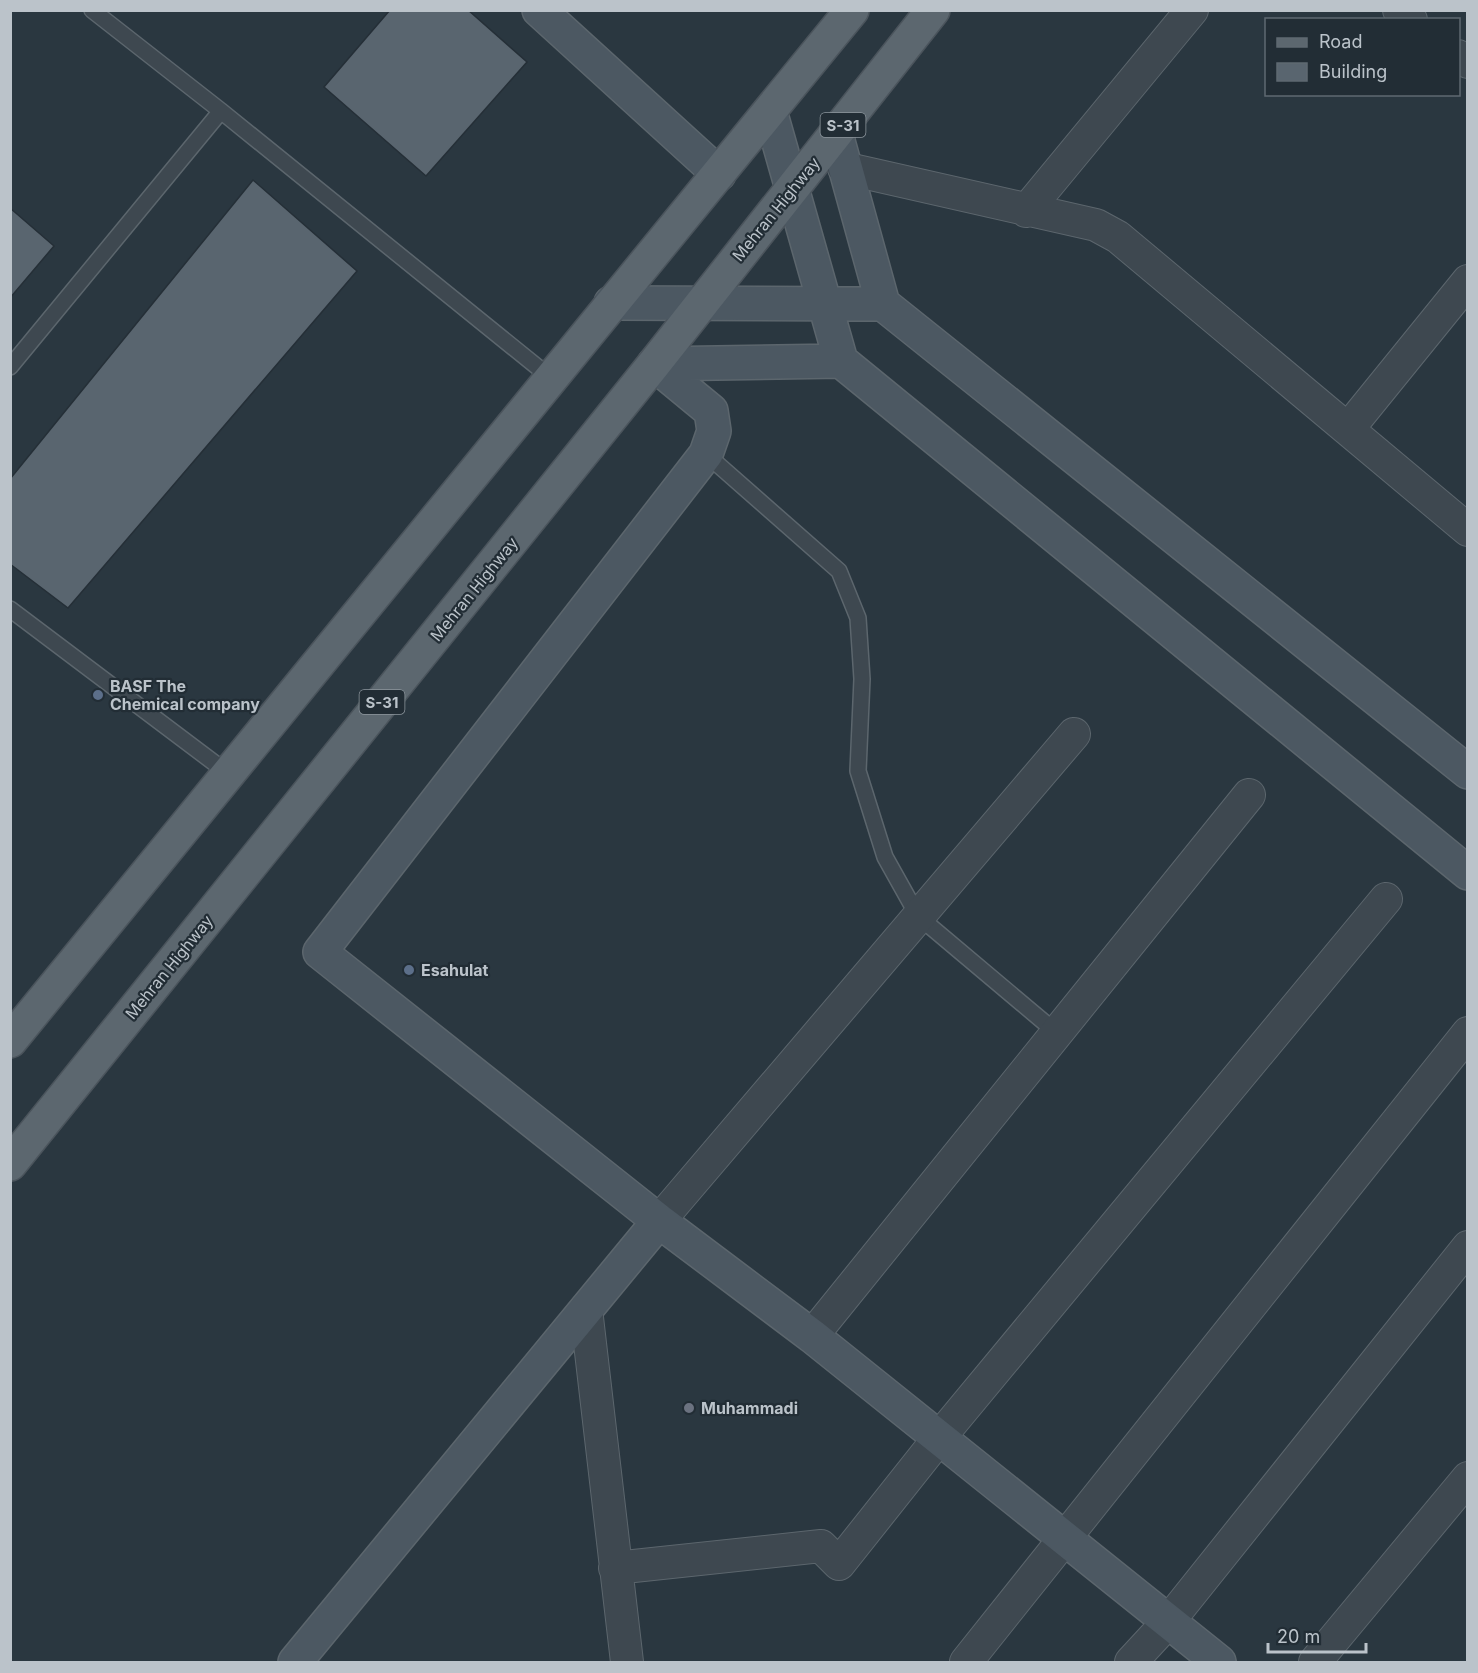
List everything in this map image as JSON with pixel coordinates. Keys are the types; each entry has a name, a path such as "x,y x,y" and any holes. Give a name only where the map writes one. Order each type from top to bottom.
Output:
{"main road":[{"path":"10,1041 852,10"},
{"name":"Mehran Highway","path":"10,1164 654,364 933,10"}],"street":[{"path":"539,10 719,174"},
{"path":"1026,211 1192,10"},
{"path":"770,111 841,361 1467,873"},
{"path":"836,134 883,304 1467,772"},
{"path":"844,168 1096,225 1118,237 1467,530"},
{"path":"1348,429 1467,281"},
{"path":"611,303 883,304"},
{"path":"654,364 841,361"},
{"path":"654,364 711,411 714,431 705,454 320,952 659,1221 812,1336 1219,1662"},
{"path":"295,1662 659,1221 1074,734"},
{"path":"812,1336 1249,795"},
{"path":"615,1568 821,1546 839,1564 939,1438 1386,899"},
{"path":"966,1662 1467,1033"},
{"path":"1131,1662 1168,1622 1467,1247"},
{"path":"586,1309 627,1662"},
{"path":"1315,1662 1467,1478"}],"lane":[{"path":"92,10 221,111 551,378"},
{"path":"10,367 221,111"},
{"path":"705,454 839,571 858,618 862,679 858,771 885,856 918,916 1057,1033"},
{"path":"10,609 229,774"}],"building":[{"path":"390,10 468,10 527,62 426,176 324,87"},
{"path":"253,180 357,271 68,608 10,564 10,479"},
{"path":"10,208 54,246 10,298"}],"place":[{"name":"BASF The Chemical company","path":"98,695"},
{"name":"Esahulat","path":"409,970"},
{"name":"Muhammadi","path":"689,1408"}]}
